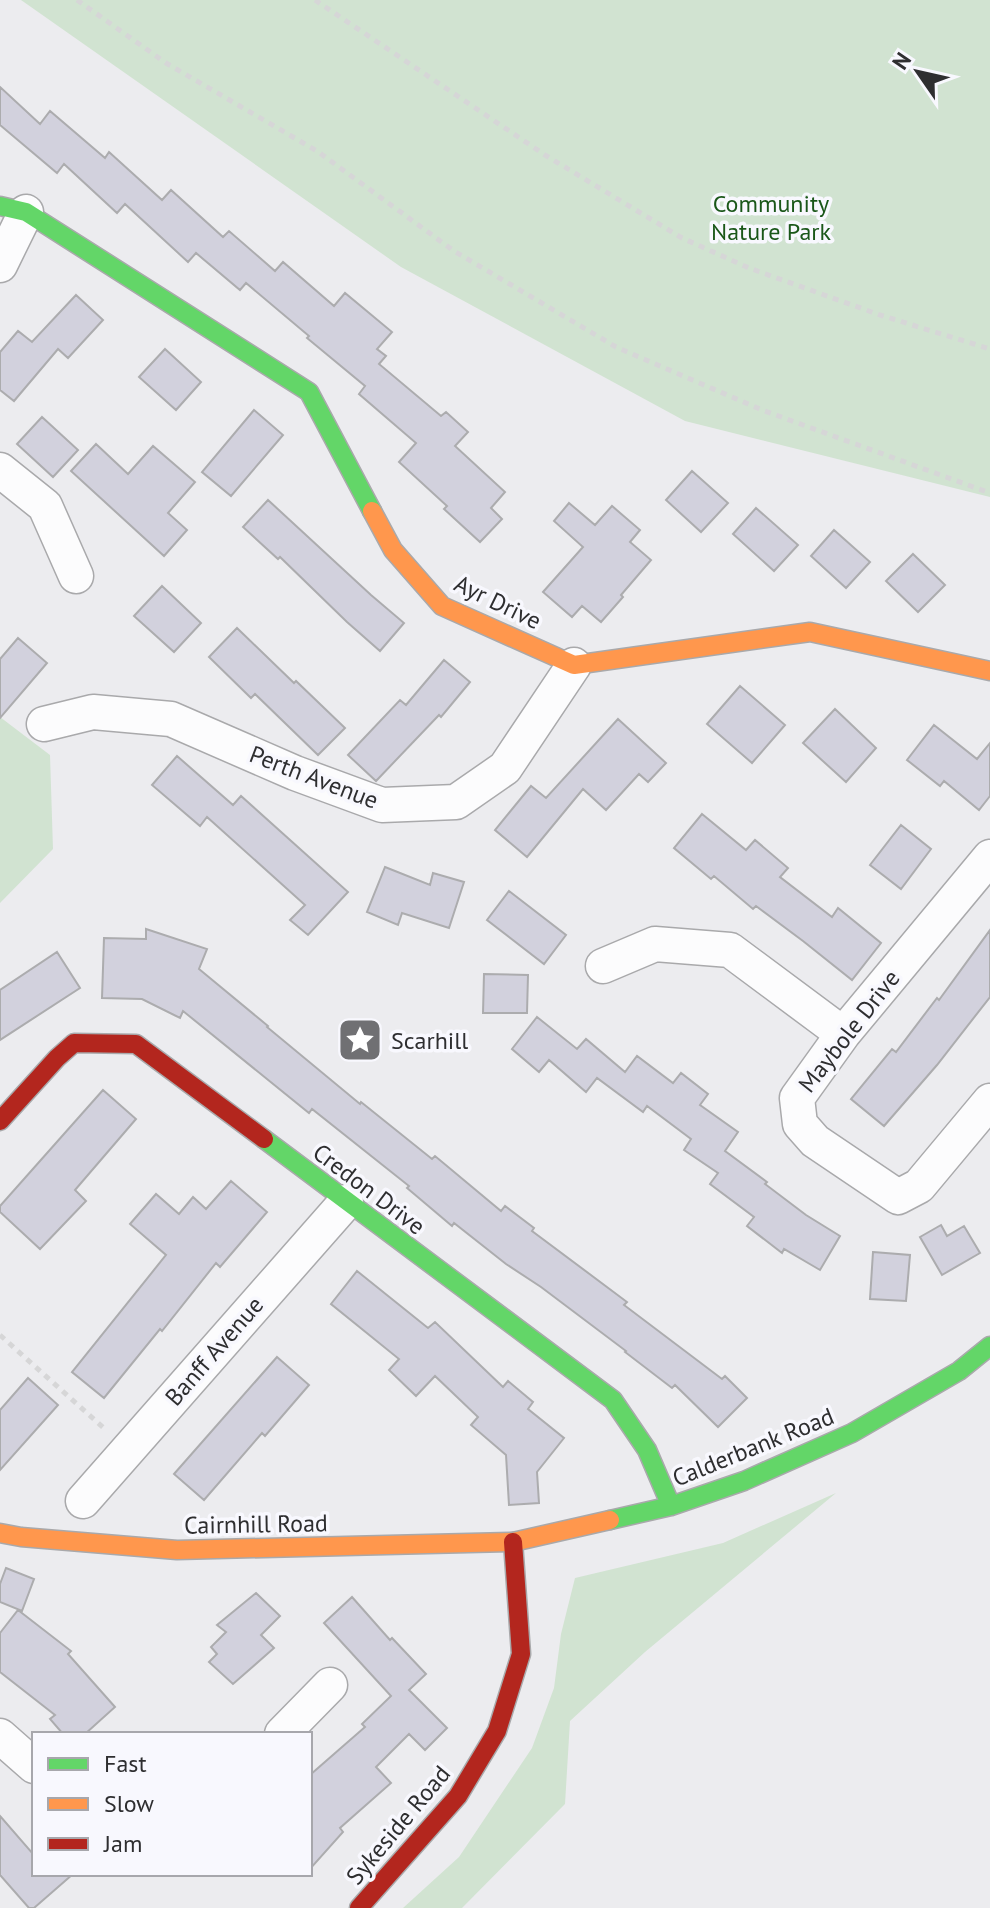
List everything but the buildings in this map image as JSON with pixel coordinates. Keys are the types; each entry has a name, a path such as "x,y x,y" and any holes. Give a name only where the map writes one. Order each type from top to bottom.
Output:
{"street":[{"path":"0,265 13,209"},
{"name":"Ayr Drive","path":"13,209 309,392 393,550 442,606 574,665"},
{"path":"0,470 45,506 76,576"},
{"path":"574,665 810,632 990,671"},
{"name":"Perth Avenue","path":"44,724 93,712 171,719 295,773 382,805 456,802 505,768 574,665"},
{"name":"Maybole Drive","path":"990,857 843,1034 797,1098 800,1124 815,1141 898,1197 919,1186 990,1101"},
{"path":"603,966 655,944 730,950 843,1034"},
{"name":"Credon Drive","path":"0,1121 74,1043 136,1044 613,1400 647,1450 671,1506"},
{"name":"Banff Avenue","path":"83,1501 346,1202"},
{"name":"Calderbank Road","path":"513,1542 671,1506 744,1481 852,1433 959,1371 990,1346"},
{"name":"Cairnhill Road","path":"0,1533 177,1550 513,1542"},
{"name":"Sykeside Road","path":"359,1908 458,1796 497,1731 521,1654 513,1542"},
{"path":"284,1732 330,1685"},
{"path":"0,1736 32,1764"}],"path":[{"path":"77,0 166,63 317,151 454,251 616,347 762,410 990,493"},
{"path":"315,0 545,155 682,238 778,279 990,349"},
{"path":"0,1335 127,1450"}],"green space":[{"name":"Community Nature Park","path":"21,0 990,0 990,497 685,421 401,267"},
{"path":"0,717 50,755 53,849 0,903"},
{"path":"836,1493 645,1652 570,1721 565,1804 462,1908 403,1908 459,1857 532,1748 554,1688 561,1634 575,1578 723,1543"}],"traffic: fast":[{"path":"0,206 26,212 309,392 372,511"},
{"path":"264,1139 613,1400 647,1450 671,1506"},
{"path":"610,1520 671,1506 744,1481 852,1433 959,1371 990,1346"}],"traffic: slow":[{"path":"372,511 393,550 442,606 574,665 810,632 990,671"},
{"path":"0,1533 177,1550 513,1542 610,1520"}],"traffic: jam":[{"path":"0,1121 74,1043 136,1044 264,1139"},
{"path":"359,1908 458,1796 497,1731 521,1654 513,1542"}],"place":[{"name":"Scarhill","path":"360,1040"}]}
